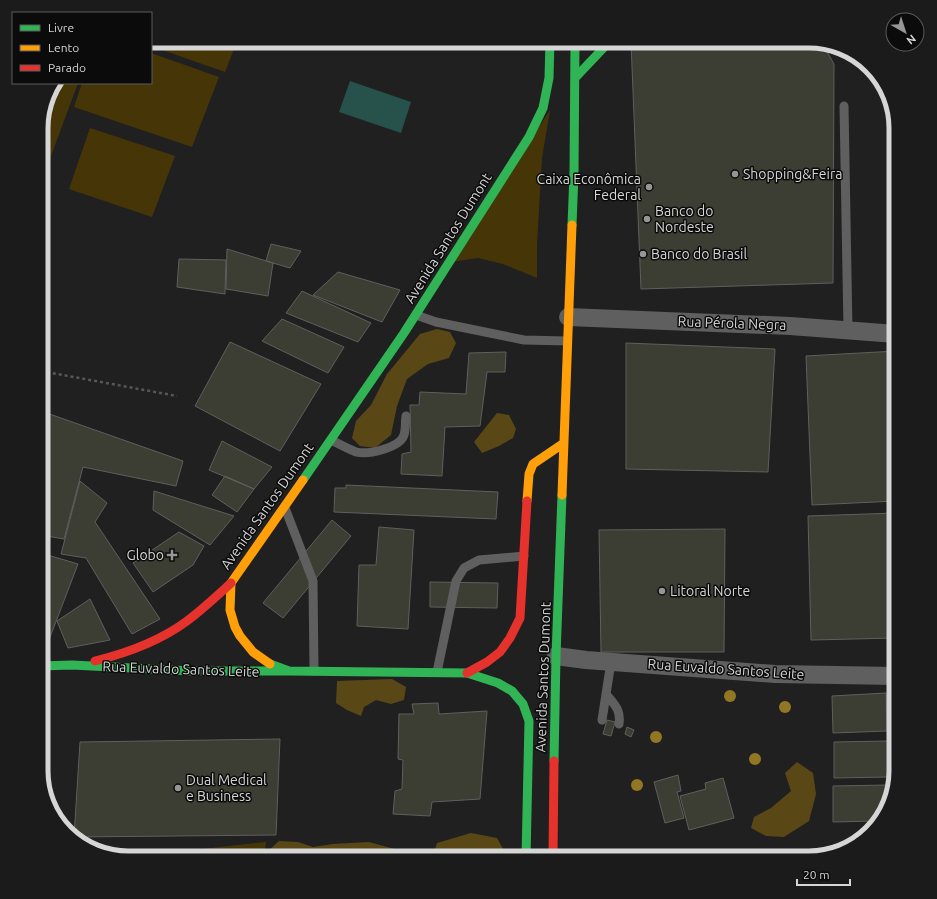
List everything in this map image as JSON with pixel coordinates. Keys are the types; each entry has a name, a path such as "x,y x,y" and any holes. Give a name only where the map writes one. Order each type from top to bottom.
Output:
{"main road":[{"name":"Avenida Santos Dumont","path":"526,851 529,721 524,704 513,690 496,681 467,673 437,674 289,671 278,668 259,658 239,636 230,616 231,583 285,507 416,315 533,130 543,108 549,78 550,48"},
{"name":"Avenida Santos Dumont","path":"553,851 556,656 574,174 575,48"},
{"path":"575,78 603,48"},
{"path":"467,673 487,663 500,653 511,638 520,618 529,474 533,464 564,443"},
{"name":"Rua Euvaldo Santos Leite","path":"72,665 110,658 146,644 171,631 195,614 231,583"},
{"name":"Rua Euvaldo Santos Leite","path":"48,666 72,665 192,671 289,671"}],"street":[{"name":"Rua Pérola Negra","path":"568,317 790,326 889,333"},
{"name":"Rua Euvaldo Santos Leite","path":"556,656 586,660 775,674 889,676"}],"lane":[{"path":"844,106 848,330"},
{"path":"416,315 436,322 524,340 567,341"},
{"path":"330,440 356,452 369,453 382,449 398,443 404,435 406,416"},
{"path":"285,507 312,581 314,672"},
{"path":"437,674 456,581 464,568 479,560 524,556"},
{"path":"602,720 611,662"},
{"path":"606,694 617,708 620,716 619,724"}],"path":[{"path":"48,372 177,396"}],"shaded area":[{"path":"157,48 234,48 225,72"},
{"path":"152,53 219,77 192,147 74,107 82,84 152,84"},
{"path":"350,81 411,102 401,133 339,112"},
{"path":"62,84 78,84 48,164 48,123 52,102"},
{"path":"550,110 542,158 537,244 537,278 503,264 478,258 451,262"},
{"path":"90,128 175,156 152,217 69,189"},
{"path":"437,329 450,332 456,343 449,358 428,364 407,379 397,406 391,435 375,448 360,446 352,438 356,421 371,405 387,374 420,334"},
{"path":"497,413 509,415 516,429 513,438 482,453 474,442"},
{"path":"392,679 406,687 404,700 391,704 376,700 364,707 361,716 336,703 337,681"},
{"path":"797,762 813,773 816,794 809,821 784,837 766,836 751,828 754,817 771,808 791,791 785,773"},
{"path":"471,833 497,838 504,851 435,851 437,843"},
{"path":"279,841 298,842 313,847 333,844 369,842 399,851 268,851"},
{"path":"266,842 265,851 184,851"}],"building":[{"name":"Shopping&Feira","path":"631,48 809,48 826,50 834,64 833,283 641,289"},
{"path":"271,244 301,251 290,268 266,261"},
{"path":"227,249 273,263 268,296 226,289"},
{"path":"179,259 226,260 225,294 177,287"},
{"path":"338,272 400,290 382,322 313,295"},
{"path":"302,291 371,323 358,342 286,313"},
{"path":"282,319 344,347 328,373 262,341"},
{"path":"230,342 321,384 280,451 195,406"},
{"path":"626,343 775,349 768,472 626,469"},
{"path":"889,351 889,501 812,505 806,356"},
{"path":"506,352 505,372 487,372 480,426 445,427 442,476 401,474 402,454 411,452 410,405 419,405 420,392 466,394 469,353"},
{"path":"48,413 183,461 176,486 83,467 64,539 48,536"},
{"path":"222,441 272,467 254,489 209,470"},
{"path":"225,476 254,489 237,512 212,495"},
{"path":"80,481 107,503 95,522 160,619 132,634 86,558 61,554"},
{"path":"346,485 498,492 496,519 334,512 335,488 346,488"},
{"path":"154,491 234,516 210,545 153,510"},
{"path":"889,513 889,638 811,640 808,516"},
{"path":"332,520 351,536 283,618 263,603"},
{"path":"379,527 414,530 408,629 357,626 359,565 376,565"},
{"name":"Litoral Norte","path":"725,529 724,652 601,652 599,530"},
{"name":"Globo","path":"179,532 204,546 193,565 153,592 133,563"},
{"path":"48,555 78,564 48,642"},
{"path":"430,582 498,583 497,608 430,607"},
{"path":"90,599 110,640 68,648 57,621"},
{"path":"886,693 887,731 833,733 832,696"},
{"path":"438,703 439,714 487,711 480,799 432,802 430,816 393,814 395,791 402,789 403,760 398,759 399,714 414,714 412,704"},
{"path":"607,720 615,722 611,736 603,734"},
{"path":"627,727 634,730 631,737 625,734"},
{"name":"Dual Medical e Business","path":"280,739 276,835 84,837 74,829 80,742"},
{"path":"888,741 888,777 834,778 834,742"},
{"path":"678,775 681,791 677,792 684,818 665,823 654,782"},
{"path":"723,778 734,818 689,830 680,796 706,789 705,783"},
{"path":"887,785 885,797 881,806 871,821 833,822 833,786"}],"traffic: fast":[{"path":"303,480 404,333 529,137 543,108 549,78 550,48"},
{"path":"572,225 575,48"},
{"path":"575,78 603,48"},
{"path":"554,761 562,495"},
{"path":"270,664 289,671 467,673 498,683 512,691 523,704 529,721 526,851"},
{"path":"48,666 72,665 192,671 289,671"}],"traffic: slow":[{"path":"562,495 572,225"},
{"path":"527,501 529,474 533,464 564,443"},
{"path":"270,664 253,652 240,636 235,627 230,610 231,583 303,480"}],"traffic: jam":[{"path":"467,673 487,662 500,652 510,638 520,618 527,501"},
{"path":"95,661 143,646 166,635 193,616 231,583"},
{"path":"553,851 554,761"}],"place":[{"name":"Shopping&Feira","path":"735,174"},
{"name":"Caixa Econômica Federal","path":"649,187"},
{"name":"Banco do Nordeste","path":"647,219"},
{"name":"Banco do Brasil","path":"643,254"},
{"name":"Globo","path":"172,555"},
{"name":"Litoral Norte","path":"662,591"},
{"name":"Dual Medical e Business","path":"178,788"}]}
